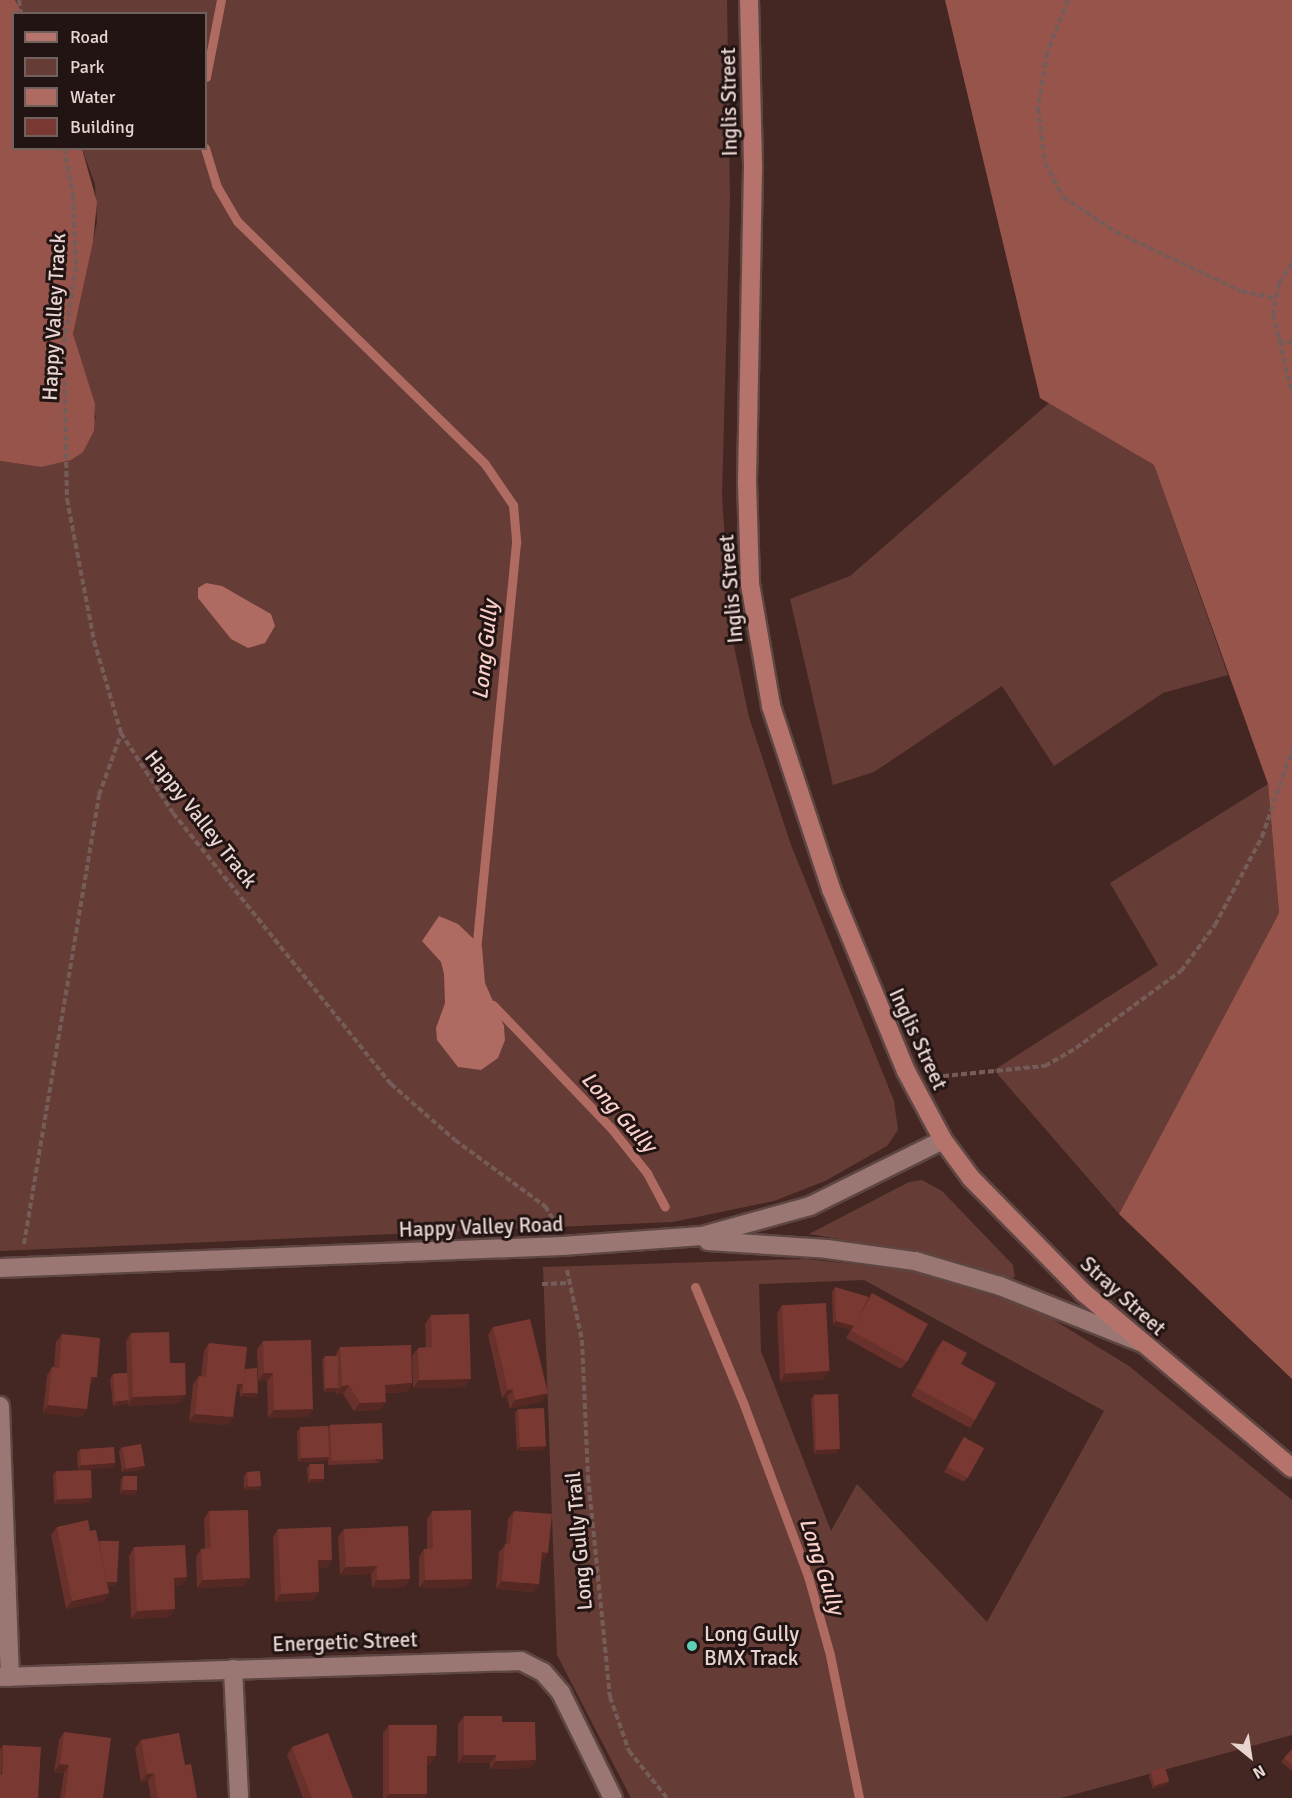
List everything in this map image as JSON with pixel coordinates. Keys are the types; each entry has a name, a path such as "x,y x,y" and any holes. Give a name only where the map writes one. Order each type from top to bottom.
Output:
{"main road":[{"name":"Inglis Street","path":"749,0 753,234 748,514 750,584 759,650 771,706 809,827 857,956 912,1083 943,1140"},
{"name":"Stray Street","path":"943,1140 971,1178 1023,1235 1140,1342 1292,1467"}],"street":[{"name":"Happy Valley Road","path":"0,1268 562,1246 676,1239 737,1229 810,1206 943,1140"},
{"path":"676,1239 827,1249 915,1261 1000,1286 1140,1342"},
{"path":"0,1406 5,1677"},
{"name":"Energetic Street","path":"5,1677 521,1660 543,1672 561,1693 613,1798"},
{"path":"233,1669 239,1798"}],"path":[{"path":"1068,0 1047,52 1038,108 1045,163 1063,197 1125,236 1241,291 1274,298"},
{"name":"Happy Valley Track","path":"64,150 73,195 76,267 63,364 67,499 96,649 121,733 173,813 391,1084 455,1140 545,1206 555,1222 562,1246"},
{"path":"1292,263 1274,298 1278,340 1292,394"},
{"path":"1278,340 1292,343"},
{"path":"20,1267 75,956 99,795 121,733"},
{"path":"912,1083 971,1071 1045,1066 1076,1048 1116,1015 1168,982 1198,950 1244,872 1265,827 1292,750"},
{"name":"Long Gully Trail","path":"566,1267 582,1340 588,1477 610,1697 629,1750 667,1798"},
{"path":"542,1284 569,1283"}],"green space":[{"path":"15,0 727,0 730,198 722,496 731,632 749,717 791,845 894,1101 898,1130 887,1146 825,1181 774,1201 673,1222 0,1251 0,461 41,467 96,418 73,334 97,222 95,184 82,150 207,150 207,12 21,12"},
{"path":"1049,403 1154,465 1228,675 1163,693 1054,766 1002,686 874,772 833,785 790,599 850,576"},
{"path":"1268,784 1279,913 1119,1214 994,1070 1158,965 1110,883"},
{"path":"922,1180 942,1191 1013,1265 1015,1277 1008,1279 911,1251 809,1234 909,1182"},
{"path":"806,1259 916,1271 1039,1311 1129,1366 1292,1500 1292,1735 1061,1798 631,1798 557,1655 543,1267","holes":["864,1280 1104,1411 987,1622 857,1484 831,1531 761,1351 759,1284"]}],"shaded area":[{"path":"0,0 15,0 21,12 12,12 12,150 82,150 97,202 93,242 73,334 95,404 94,431 83,452 71,460 41,467 0,461"},
{"path":"945,0 1292,0 1292,1379 1119,1214 1279,913 1268,784 1154,465 1040,398"}],"water":[{"path":"206,583 222,586 271,614 275,626 265,643 248,648 231,639 198,598 198,588"},
{"path":"439,916 458,924 482,947 485,983 504,1026 505,1040 498,1058 481,1070 458,1067 437,1040 436,1028 445,1003 444,974 441,962 422,941"}],"building":[{"path":"835,1287 869,1297 854,1326 836,1321"},
{"path":"872,1293 928,1324 907,1362 851,1331"},
{"path":"826,1303 830,1371 786,1373 782,1305"},
{"path":"469,1314 471,1379 419,1380 418,1348 432,1347 431,1315"},
{"path":"530,1319 548,1393 515,1400 513,1389 508,1390 493,1327"},
{"path":"169,1332 170,1363 185,1363 186,1395 133,1397 131,1333"},
{"path":"62,1334 100,1338 97,1377 91,1377 87,1409 48,1405 52,1367 59,1368"},
{"path":"311,1340 313,1409 274,1410 273,1373 264,1373 263,1341"},
{"path":"943,1340 967,1353 961,1364 996,1383 975,1420 917,1388"},
{"path":"209,1343 247,1347 243,1384 237,1384 233,1417 195,1414 199,1376 206,1377"},
{"path":"411,1345 412,1383 385,1385 386,1402 360,1403 349,1385 342,1386 340,1347"},
{"path":"325,1356 338,1356 338,1388 325,1388"},
{"path":"257,1368 258,1393 243,1393 245,1369"},
{"path":"127,1373 129,1400 115,1401 113,1374"},
{"path":"838,1394 840,1449 816,1450 814,1395"},
{"path":"544,1408 546,1446 520,1447 518,1409"},
{"path":"382,1423 383,1459 331,1461 330,1425"},
{"path":"328,1426 329,1457 301,1458 300,1427"},
{"path":"964,1437 984,1448 968,1478 948,1467"},
{"path":"141,1444 145,1466 126,1469 122,1447"},
{"path":"114,1447 115,1463 81,1465 80,1449"},
{"path":"310,1464 324,1464 324,1479 310,1479"},
{"path":"91,1470 92,1498 57,1499 56,1471"},
{"path":"260,1471 261,1486 248,1487 247,1472"},
{"path":"123,1476 137,1476 137,1490 123,1490"},
{"path":"248,1510 250,1578 203,1580 201,1549 211,1548 209,1511"},
{"path":"471,1510 472,1579 425,1580 424,1549 433,1549 432,1511"},
{"path":"514,1511 552,1514 548,1553 542,1552 539,1584 502,1581 505,1544 510,1544"},
{"path":"88,1520 90,1531 96,1530 109,1593 72,1601 57,1527"},
{"path":"408,1526 410,1579 377,1580 377,1566 346,1567 344,1529"},
{"path":"331,1527 332,1560 318,1560 319,1592 281,1594 278,1529"},
{"path":"99,1541 119,1541 117,1582 107,1582"},
{"path":"185,1545 187,1577 174,1578 175,1609 137,1611 134,1547"},
{"path":"464,1716 502,1716 502,1722 535,1722 536,1760 496,1761 496,1755 464,1755"},
{"path":"389,1725 437,1725 436,1756 427,1756 427,1794 389,1794"},
{"path":"64,1732 111,1738 103,1798 65,1798 69,1765 60,1764"},
{"path":"179,1733 185,1765 191,1764 197,1798 158,1798 154,1773 147,1774 141,1740"},
{"path":"328,1733 353,1798 312,1798 292,1747"},
{"path":"3,1745 41,1747 38,1798 0,1798"},
{"path":"1292,1749 1292,1765 1284,1758"},
{"path":"1165,1767 1169,1781 1155,1786 1151,1771"}],"waterway":[{"name":"Long Gully","path":"207,72 221,0"},
{"name":"Long Gully","path":"206,150 216,185 237,221 485,464 513,505 516,543 476,950"},
{"name":"Long Gully","path":"493,1005 611,1128 647,1173 665,1207"},
{"name":"Long Gully","path":"695,1287 744,1405 808,1576 830,1655 859,1798"}],"place":[{"name":"Long Gully BMX Track","path":"692,1646"}]}
